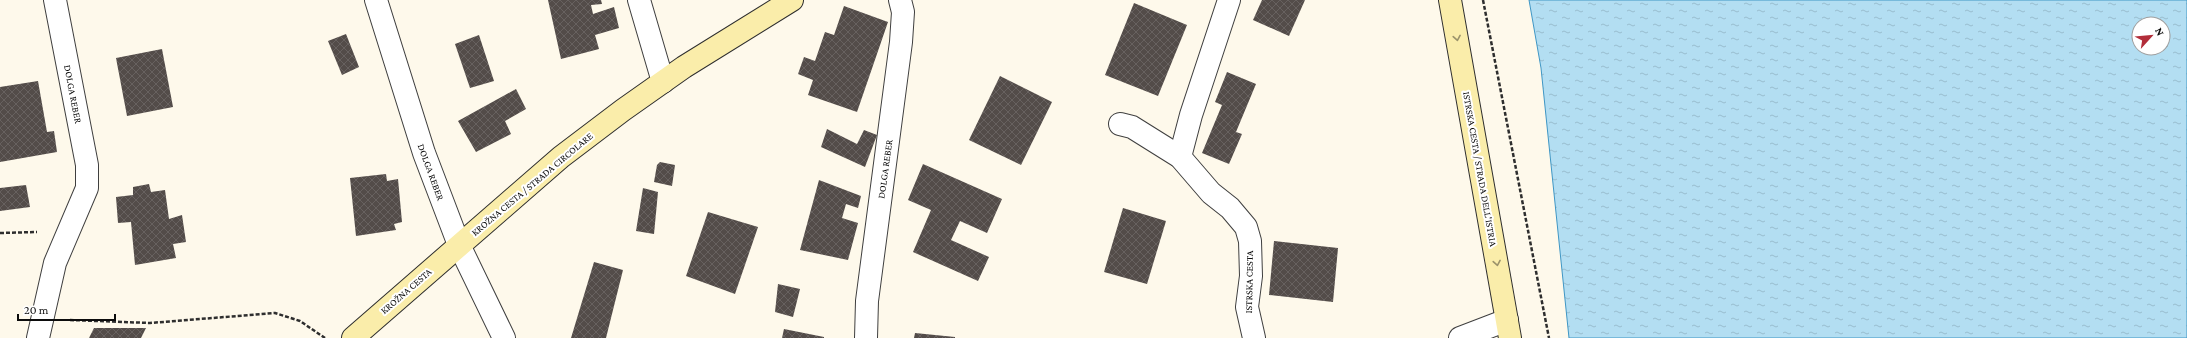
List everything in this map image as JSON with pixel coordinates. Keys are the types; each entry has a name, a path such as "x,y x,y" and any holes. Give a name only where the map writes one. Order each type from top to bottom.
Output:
{"street":[{"name":"DOLGA REBER","path":"56,0 87,165 87,188 69,230"},
{"name":"DOLGA REBER","path":"376,0 424,154 459,245 504,338"},
{"path":"639,0 663,82"},
{"name":"KROŽNA CESTA / STRADA CIRCOLARE","path":"459,245 561,157 663,82 747,27 792,0"},
{"name":"DOLGA REBER","path":"866,338 867,301 901,42 903,12 900,0"},
{"path":"1180,157 1191,114 1229,0"},
{"name":"ISTRSKA CESTA / STRADA DELL'ISTRIA","path":"1450,0 1509,329"},
{"name":"ISTRSKA CESTA","path":"1120,124 1132,127 1180,157 1211,193 1230,208 1246,226 1250,241 1251,276 1247,307 1254,338"},
{"path":"40,328 55,263 69,230"},
{"name":"KROŽNA CESTA","path":"353,338 459,245"},
{"path":"1460,338 1509,329"}],"path":[{"path":"1483,0 1549,338"},
{"path":"0,233 69,230"},
{"path":"40,328 150,323 275,313 300,321 325,338"}],"water":[{"path":"1529,0 2187,0 2187,338 1569,338 1541,68"}],"building":[{"path":"548,0 601,0 602,4 591,5 593,14 614,7 619,28 595,35 599,49 561,59"},
{"path":"1262,0 1305,0 1289,36 1253,20"},
{"path":"1134,3 1187,25 1158,96 1105,75"},
{"path":"844,6 888,22 857,112 808,95 813,80 798,74 804,57 815,61 825,32 834,35"},
{"path":"346,34 359,67 342,75 328,41"},
{"path":"479,35 494,81 470,88 455,44"},
{"path":"162,49 173,107 127,116 116,58"},
{"path":"1227,72 1256,84 1236,132 1242,134 1229,164 1202,153 1222,105 1215,102"},
{"path":"1000,76 1052,102 1021,165 969,140"},
{"path":"38,81 47,132 54,131 57,152 0,162 0,87"},
{"path":"516,89 526,109 505,121 511,134 476,152 458,121"},
{"path":"827,129 857,144 864,130 877,135 865,167 821,147"},
{"path":"660,162 675,165 672,186 654,182 657,165"},
{"path":"923,164 1002,199 987,233 960,221 951,240 989,257 978,281 913,252 931,210 908,200"},
{"path":"386,174 387,181 398,179 402,222 394,224 396,230 356,236 350,178"},
{"path":"819,180 861,196 858,208 846,204 842,218 858,223 848,260 800,250"},
{"path":"149,184 151,192 165,190 169,219 182,215 186,242 173,244 176,258 135,265 131,222 118,223 116,197 133,195 133,187"},
{"path":"26,185 30,207 0,211 0,188"},
{"path":"643,188 658,192 654,234 636,231"},
{"path":"1123,208 1166,221 1147,284 1104,272"},
{"path":"708,212 758,227 735,294 686,276"},
{"path":"1274,241 1338,248 1333,302 1269,295"},
{"path":"594,262 623,270 606,338 571,338"},
{"path":"778,284 800,289 793,317 775,312"},
{"path":"94,328 146,328 141,338 89,338"},
{"path":"784,329 824,337 824,338 782,338"},
{"path":"915,333 955,337 955,338 914,338"}]}
